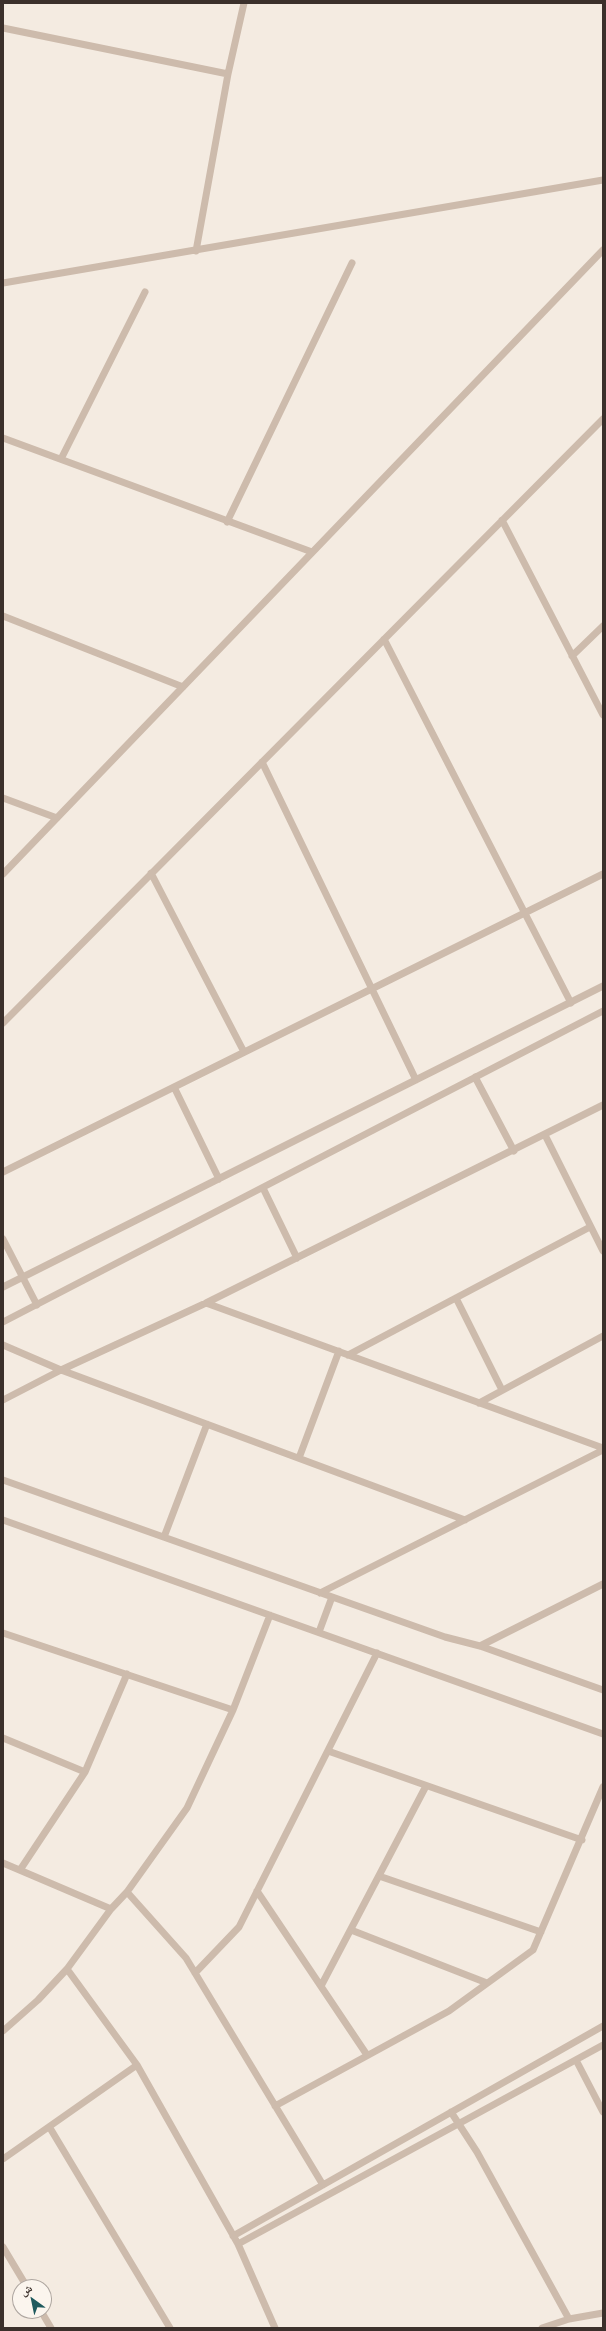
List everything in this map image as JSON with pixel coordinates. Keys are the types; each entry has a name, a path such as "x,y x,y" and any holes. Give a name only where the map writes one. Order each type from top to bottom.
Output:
{"street":[{"path":"196,251 228,74 244,3"},
{"path":"3,28 228,74"},
{"path":"3,283 603,180"},
{"path":"3,874 603,250"},
{"path":"227,522 352,263"},
{"path":"61,459 145,292"},
{"path":"3,1022 603,419"},
{"path":"3,438 227,522 312,552"},
{"path":"502,520 603,715"},
{"path":"3,616 183,687"},
{"path":"572,656 603,626"},
{"path":"384,639 526,912 571,1003"},
{"path":"262,762 416,1080"},
{"path":"3,798 57,818"},
{"path":"151,873 244,1052"},
{"path":"3,1172 603,874"},
{"path":"3,1287 603,986"},
{"path":"3,1322 603,1011"},
{"path":"475,1078 514,1151"},
{"path":"174,1087 219,1179"},
{"path":"3,1400 61,1370 206,1303 298,1258 545,1136 603,1105"},
{"path":"545,1136 603,1251"},
{"path":"263,1188 298,1258"},
{"path":"348,1355 590,1227"},
{"path":"3,1239 37,1305"},
{"path":"456,1298 502,1390"},
{"path":"206,1303 603,1449"},
{"path":"479,1403 603,1336"},
{"path":"3,1346 61,1370 466,1520"},
{"path":"299,1458 339,1351"},
{"path":"164,1537 207,1424"},
{"path":"320,1593 603,1449"},
{"path":"3,1480 445,1637 480,1646 603,1690"},
{"path":"3,1520 603,1734"},
{"path":"480,1646 603,1584"},
{"path":"319,1632 332,1597"},
{"path":"3,2031 38,2000 67,1969 111,1909 128,1892 187,1808 233,1710 270,1615"},
{"path":"3,1633 233,1710"},
{"path":"195,1973 239,1927 377,1653"},
{"path":"20,1870 85,1772 127,1674"},
{"path":"3,1738 85,1772"},
{"path":"328,1751 582,1840"},
{"path":"321,1986 426,1786"},
{"path":"275,2106 448,2011 533,1950 582,1840 603,1787"},
{"path":"3,1863 111,1909"},
{"path":"379,1876 541,1932"},
{"path":"257,1891 367,2056"},
{"path":"128,1892 186,1958 323,2185"},
{"path":"351,1930 487,1983"},
{"path":"67,1969 137,2066 238,2244 275,2328"},
{"path":"233,2236 603,2026"},
{"path":"238,2244 603,2046"},
{"path":"576,2060 603,2112"},
{"path":"3,2158 50,2128 137,2066"},
{"path":"451,2112 477,2152 569,2319"},
{"path":"50,2128 170,2328"},
{"path":"3,2247 22,2279"},
{"path":"542,2328 569,2319 603,2313"},
{"path":"46,2319 51,2328"}]}
